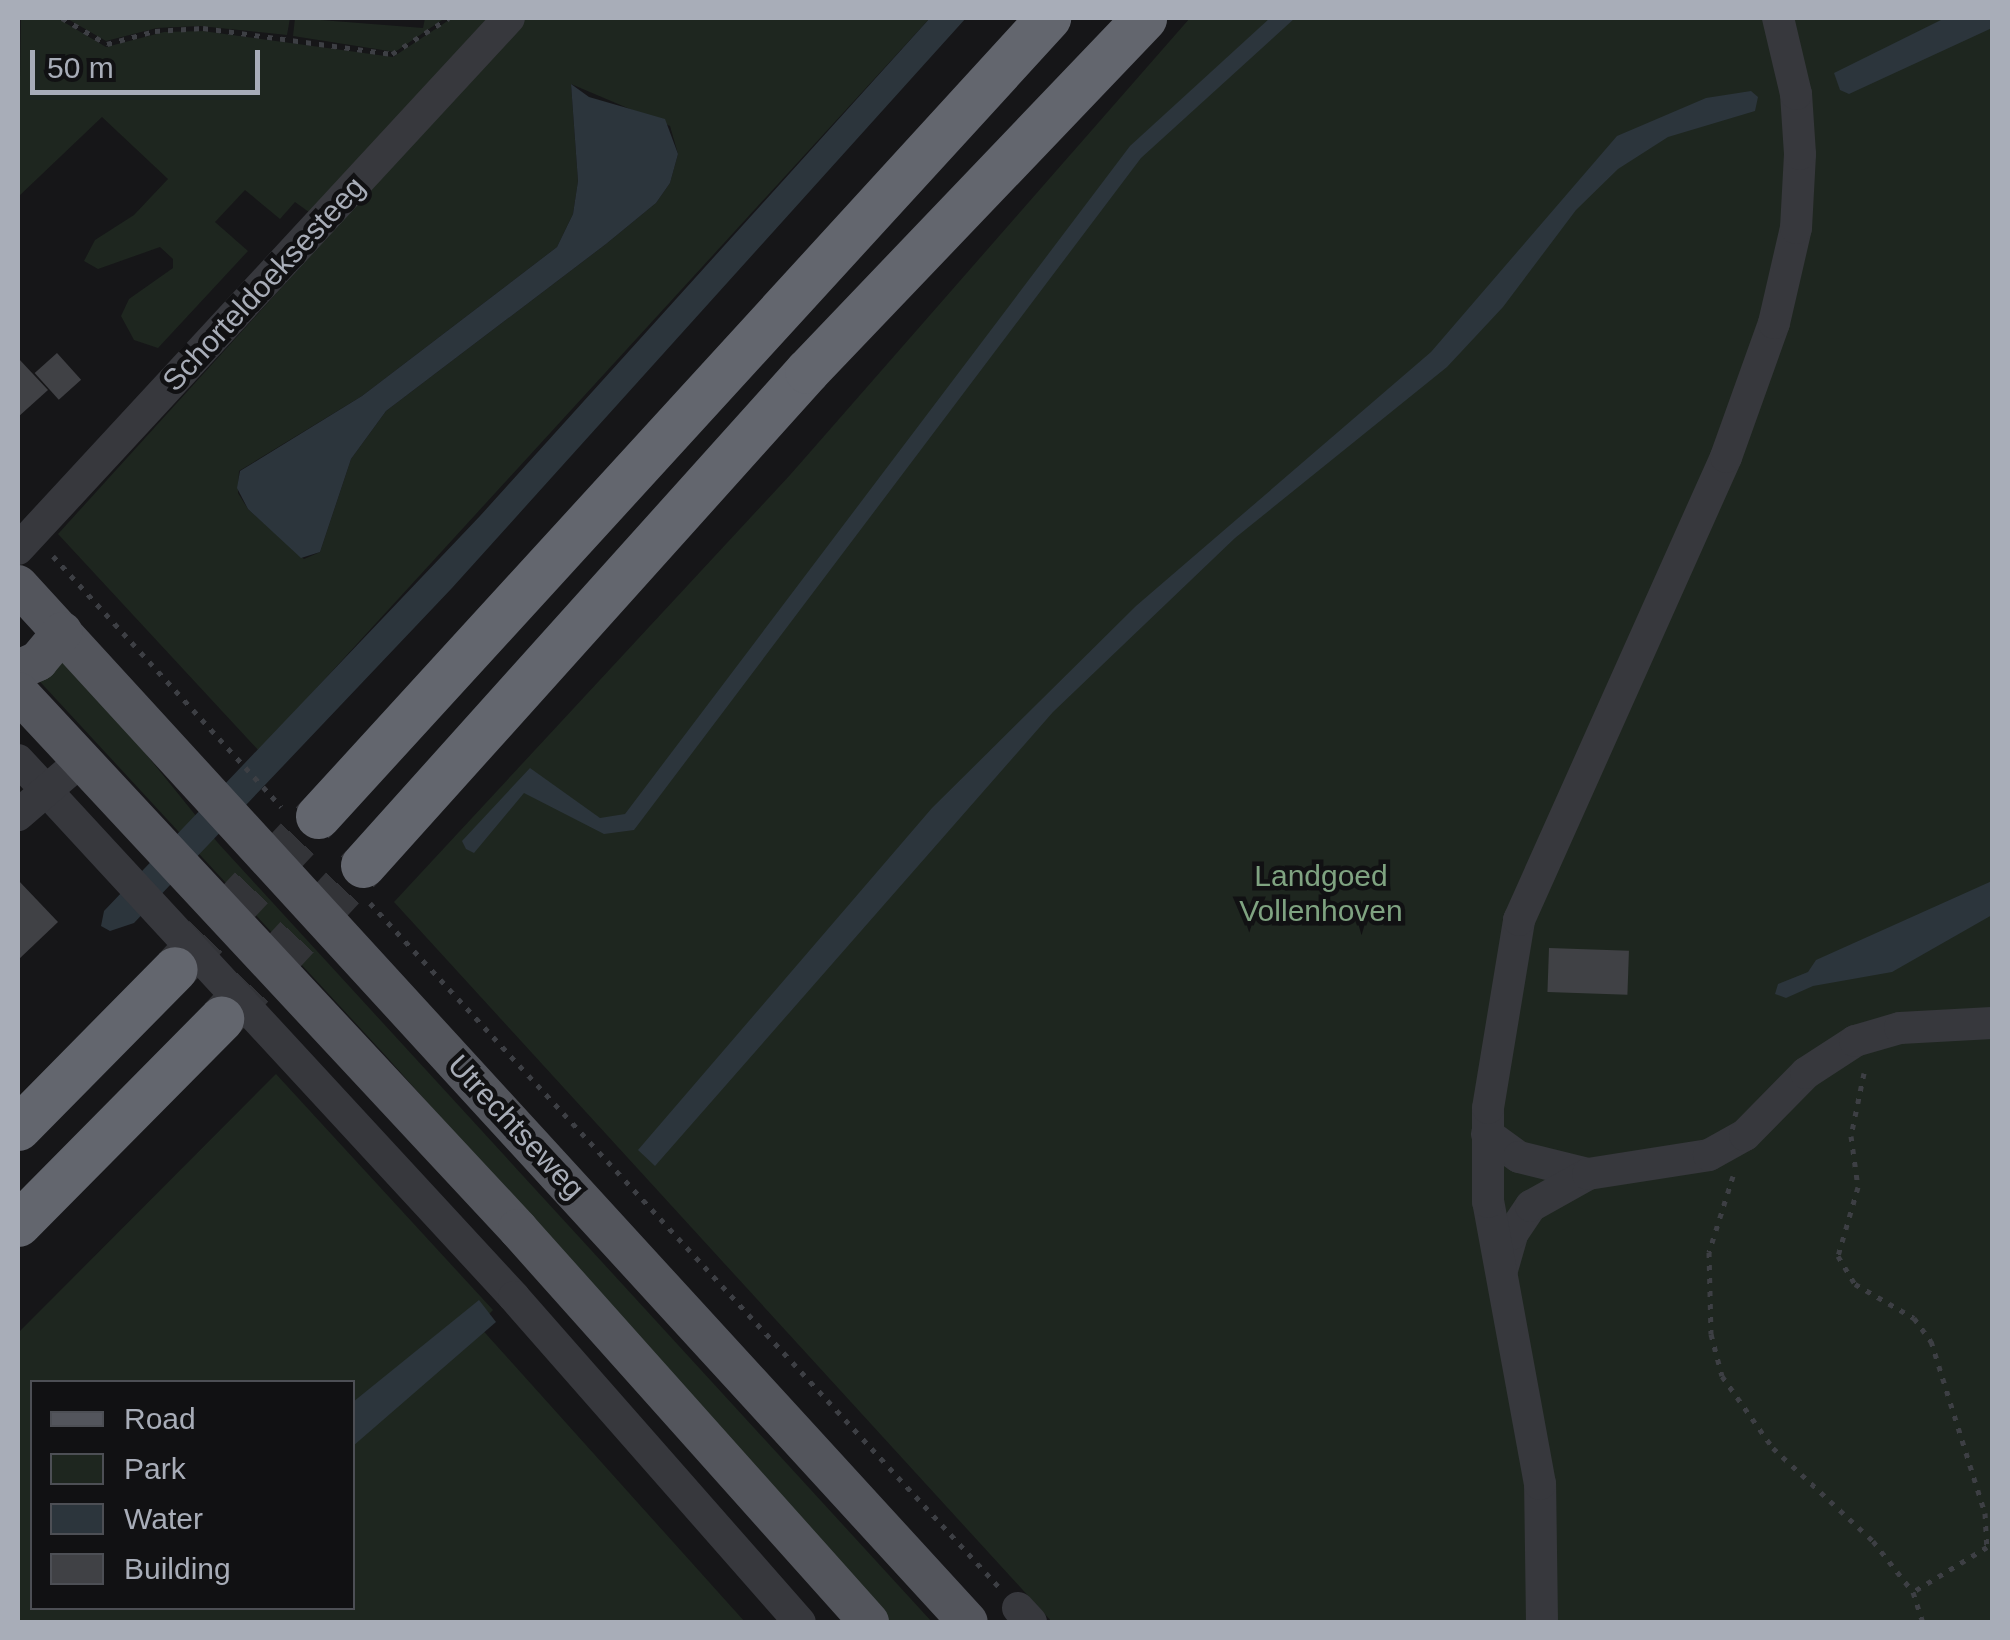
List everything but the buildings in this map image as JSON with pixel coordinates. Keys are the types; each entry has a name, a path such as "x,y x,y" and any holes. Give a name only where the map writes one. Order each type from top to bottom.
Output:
{"highway":[{"path":"318,816 1048,18"},
{"path":"363,864 808,371 1144,18"},
{"path":"18,1128 175,969"},
{"path":"18,1224 221,1018"}],"main road":[{"name":"Utrechtseweg","path":"18,584 968,1622"},
{"path":"18,670 38,661 62,632"},
{"path":"18,692 518,1229 869,1622"}],"street":[{"name":"Schorteldoeksesteeg","path":"23,534 509,18"},
{"path":"1542,1622 1540,1484 1488,1202 1487,1134 1519,920 1726,457 1774,322 1796,228 1800,154 1796,94 1778,18"},
{"path":"18,760 514,1297 800,1622"},
{"path":"18,815 82,760"},
{"path":"1501,1273 1512,1234 1531,1206 1588,1174 1708,1155 1745,1135 1806,1073 1855,1041 1900,1028 1992,1023"},
{"path":"1487,1134 1519,1157 1588,1174"}],"path":[{"path":"62,18 107,44 155,31 203,28 392,54 448,18"},
{"path":"23,534 243,765"},
{"name":"Utrechtseweg","path":"382,917 1025,1615"},
{"path":"1855,1041 1866,1083 1851,1136 1858,1187 1838,1256 1855,1284 1914,1318 1931,1340 1985,1513 1987,1547 1913,1592"},
{"path":"1745,1135 1709,1252 1711,1334 1722,1376 1773,1448 1873,1540 1913,1592 1923,1622"}],"green space":[{"path":"21,18 57,18 106,47 164,32 203,31 393,57 452,18 496,18 313,215 295,202 280,219 245,190 215,222 248,251 158,348 134,340 121,316 129,299 173,268 173,259 160,247 98,269 84,261 95,240 134,215 168,179 102,117 18,197"},
{"path":"66,18 290,18 287,35 200,26 157,28 106,41"},
{"path":"295,18 423,28 425,18 445,18 395,52 293,36"},
{"path":"526,18 930,18 259,751 58,534","holes":["571,84 670,126 678,154 670,183 656,203 386,411 351,459 320,552 304,559 248,509 238,493 239,471 362,396 557,247 573,214 578,181"]},
{"name":"Landgoed Vollenhoven","path":"1190,18 1992,18 1992,1622 1052,1622 394,902 790,475"},
{"path":"65,654 218,843 932,1622 890,1622 385,1055 31,672"},
{"path":"276,1074 493,1310 478,1325 745,1622 18,1622 18,1333"}],"water":[{"path":"930,18 966,18 452,588 134,923 110,931 101,926 104,911 480,516"},
{"path":"1270,18 1295,18 1141,158 634,830 604,834 524,793 474,853 466,849 462,841 530,768 600,818 625,814 1130,146"},
{"path":"1945,18 1992,18 1992,28 1849,94 1840,90 1834,73"},
{"path":"571,84 589,97 665,119 678,154 670,183 656,203 606,244 386,411 351,459 320,552 301,558 248,509 237,488 240,471 362,396 557,247 573,214 578,181"},
{"path":"1751,91 1758,97 1755,111 1668,137 1618,169 1576,210 1503,307 1447,367 1235,538 1053,712 655,1166 638,1150 932,808 1136,606 1431,352 1617,136 1706,98"},
{"path":"1992,881 1992,915 1892,972 1813,986 1786,998 1775,994 1778,984 1808,972 1816,960"},
{"path":"479,1300 496,1322 355,1444 355,1400"}],"tunnel":[{"path":"175,969 318,816"},
{"path":"221,1019 363,865"}]}
